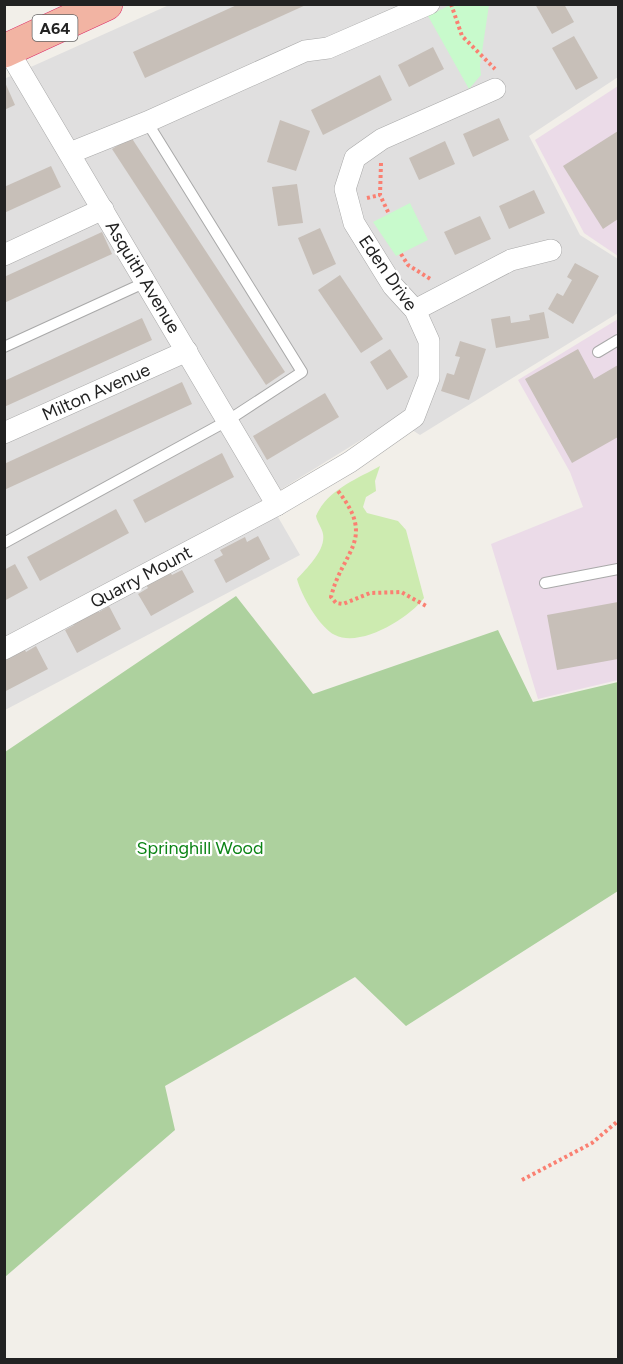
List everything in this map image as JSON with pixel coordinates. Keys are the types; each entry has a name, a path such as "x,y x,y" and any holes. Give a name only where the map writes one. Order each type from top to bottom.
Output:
{"highway":[{"name":"A64","path":"6,50 106,4"}],"street":[{"path":"70,153 147,122 305,51 328,48 429,4"},
{"name":"Asquith Avenue","path":"6,50 70,153 277,505"},
{"name":"Eden Drive","path":"277,505 386,439 414,417 429,378 429,341 415,310 393,286 354,223 345,189 355,158 382,139 497,81"},
{"path":"4,255 103,209"},
{"path":"415,310 511,260 551,250"},
{"name":"Milton Avenue","path":"4,433 187,351"},
{"name":"Quarry Mount","path":"4,649 277,505"}],"lane":[{"path":"4,543 227,421 303,372 147,122"},
{"path":"4,347 146,282"},
{"path":"598,352 618,340"},
{"path":"545,583 618,569"}],"path":[{"path":"452,4 462,36 497,81"},
{"path":"382,139 381,195 389,214"},
{"path":"401,254 408,265 452,291"},
{"path":"326,477 345,500 357,527 352,549 331,597 336,603 343,604 370,593 402,592 428,608"},
{"path":"522,1180 592,1143 618,1121"}],"shaded area":[{"path":"169,5 618,5 618,77 529,136 580,235 618,259 618,313 420,435 395,419 267,498 300,555 5,710 4,79"},
{"path":"618,86 618,256 584,233 535,140"},
{"path":"618,319 618,680 538,699 491,544 583,507 570,472 518,380"}],"green space":[{"path":"450,5 489,5 480,65 481,75 469,89 428,16"},
{"path":"410,203 428,240 396,256 373,222"},
{"path":"380,466 375,481 376,491 366,497 363,507 367,513 398,521 406,530 424,598 407,614 384,629 358,638 346,638 335,635 323,626 307,602 297,579 322,546 323,534 316,516 321,507 343,486"},
{"name":"Springhill Wood","path":"236,596 313,694 498,630 533,702 618,682 618,891 406,1026 355,977 165,1086 175,1130 5,1277 5,752"}],"building":[{"path":"239,4 308,4 145,78 133,52"},
{"path":"535,4 564,4 574,22 552,34"},
{"path":"574,36 598,78 576,90 552,48"},
{"path":"433,47 444,69 409,87 398,65"},
{"path":"380,75 392,100 323,135 311,110"},
{"path":"4,80 15,105 4,110"},
{"path":"499,118 509,140 473,157 463,134"},
{"path":"280,120 310,131 296,171 267,162"},
{"path":"618,131 618,219 603,229 563,166"},
{"path":"131,137 285,372 266,385 112,149"},
{"path":"445,141 455,164 419,180 409,158"},
{"path":"51,166 61,187 4,213 4,187"},
{"path":"297,184 303,223 278,226 272,187"},
{"path":"534,190 545,213 509,229 499,206"},
{"path":"480,216 491,239 455,255 444,232"},
{"path":"320,228 336,264 313,275 298,238"},
{"path":"102,232 112,254 4,303 4,277"},
{"path":"575,263 599,276 573,324 548,309 557,293 563,296 572,280 567,277"},
{"path":"340,275 383,339 361,353 318,290"},
{"path":"544,312 549,338 496,348 491,319 510,316 511,323 530,320 529,315"},
{"path":"142,318 152,340 4,407 4,381"},
{"path":"460,341 486,349 469,400 441,391 447,373 454,375 460,357 455,356"},
{"path":"390,349 408,377 387,390 370,362"},
{"path":"578,349 594,379 618,365 618,437 572,463 525,379"},
{"path":"182,382 192,404 4,490 4,464"},
{"path":"325,393 339,417 267,460 253,436"},
{"path":"222,453 234,477 145,523 133,500"},
{"path":"116,509 129,533 40,581 27,557"},
{"path":"258,536 270,559 226,583 214,560 223,555 220,550 245,537 247,542"},
{"path":"15,564 28,588 4,601 4,570"},
{"path":"169,570 172,575 182,570 194,592 151,616 138,594 148,588 145,583"},
{"path":"618,602 618,659 557,670 547,615"},
{"path":"109,606 121,629 77,653 65,630 74,625 72,620 96,607 99,612"},
{"path":"23,646 26,652 36,646 48,669 4,692 4,656"}]}
